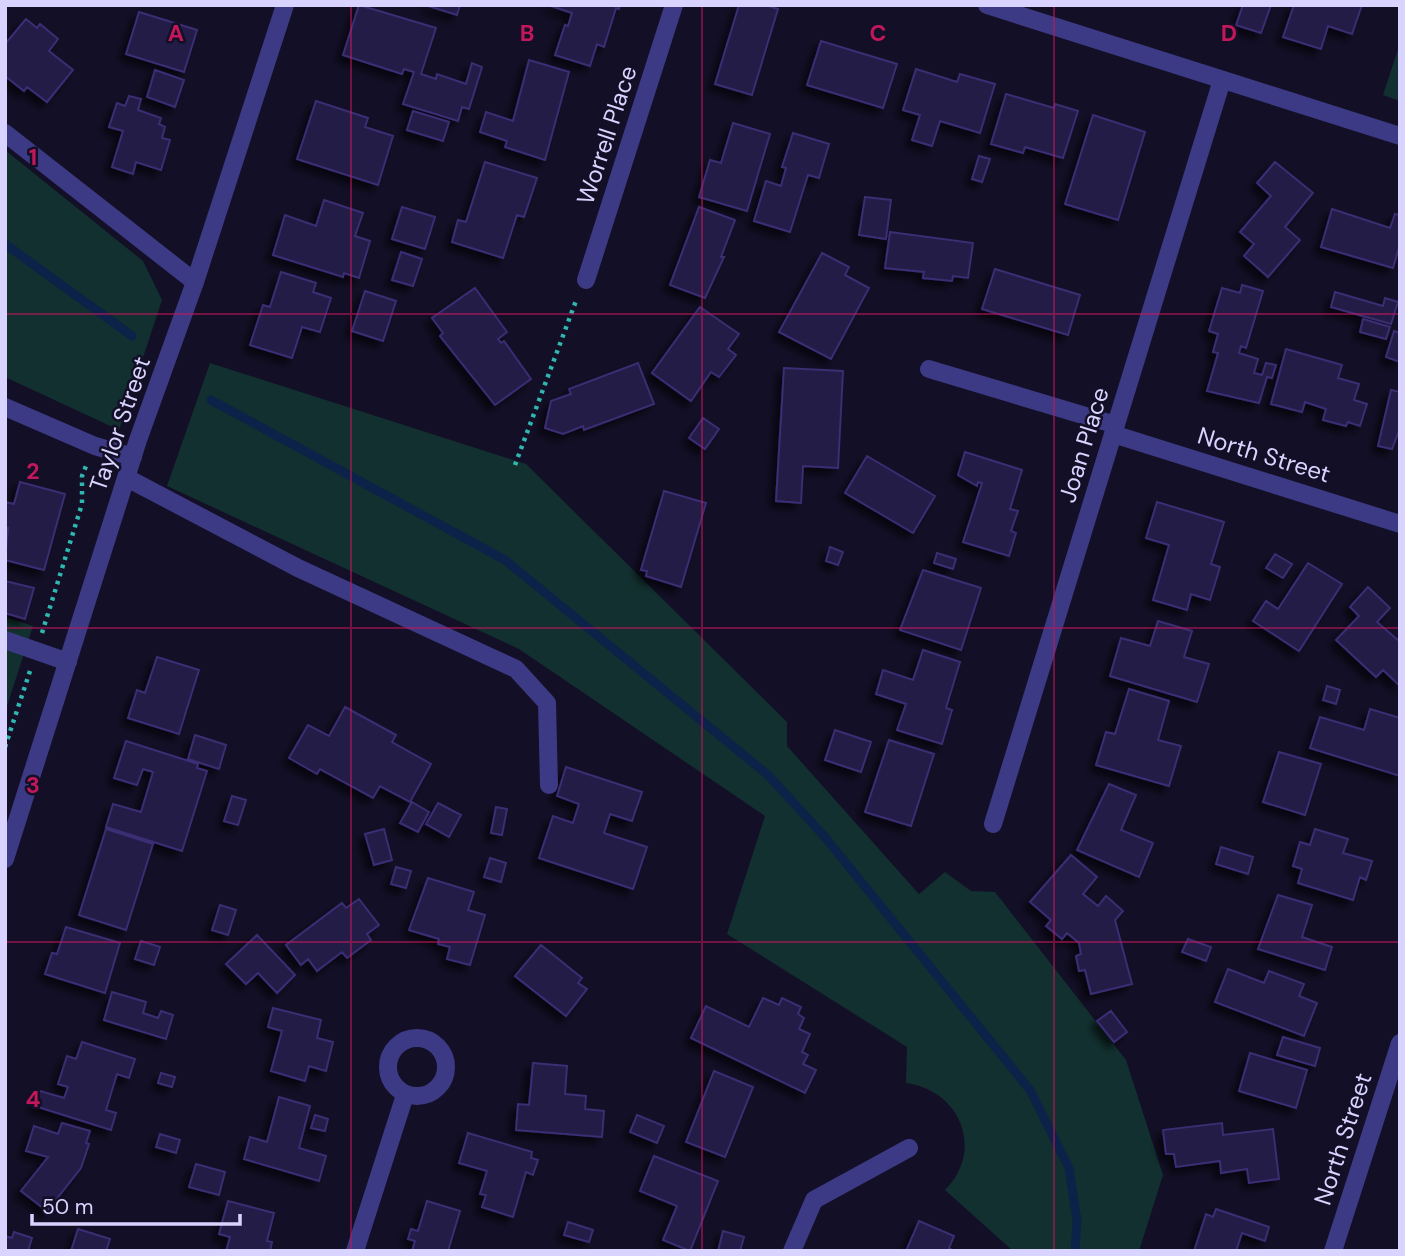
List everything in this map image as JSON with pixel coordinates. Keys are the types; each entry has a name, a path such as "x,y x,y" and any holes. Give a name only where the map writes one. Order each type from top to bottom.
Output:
{"street":[{"name":"Taylor Street","path":"5,859 133,457 195,282 285,5"},
{"name":"Worrell Place","path":"586,281 674,5"},
{"path":"987,5 1400,136"},
{"name":"Joan Place","path":"993,824 1222,80"},
{"path":"5,133 195,282"},
{"name":"North Street","path":"929,369 1400,524"},
{"path":"5,407 95,446 133,457"},
{"path":"127,478 298,568 516,669 547,703 549,785"},
{"path":"5,640 68,662"},
{"name":"North Street","path":"1333,1251 1400,1043"},
{"path":"355,1251 405,1096"},
{"path":"792,1251 814,1200 909,1149"}],"path":[{"path":"515,465 569,313"},
{"name":"Taylor Street","path":"5,747 82,504 82,476 86,468"}],"green space":[{"path":"1400,43 1400,101 1383,95"},
{"path":"5,150 143,261 162,300 119,430 5,377"},
{"path":"210,363 526,464 787,722 787,746 919,894 945,872 971,891 995,892 1126,1060 1163,1175 1139,1251 1013,1251 945,1190 957,1174 963,1157 961,1124 953,1109 940,1097 925,1088 906,1083 907,1047 727,934 765,816 519,649 167,486"},
{"path":"5,617 33,626 5,712"}],"building":[{"path":"359,5 436,28 421,74 436,79 437,74 466,84 472,63 482,67 469,109 462,107 458,121 403,104 414,72 404,69 402,74 343,55"},
{"path":"425,5 460,5 457,15"},
{"path":"548,5 620,5 619,9 616,8 604,47 597,44 590,66 555,55 572,13"},
{"path":"739,5 765,5 778,9 752,95 715,84"},
{"path":"1243,5 1271,5 1261,33 1236,25"},
{"path":"1294,5 1362,5 1352,34 1328,26 1321,49 1283,37"},
{"path":"139,12 197,30 184,72 126,54"},
{"path":"26,19 37,28 40,24 58,39 49,51 73,70 47,102 27,87 24,91 5,76 5,44"},
{"path":"821,41 897,64 883,108 807,85"},
{"path":"529,60 569,72 545,160 505,147 507,141 480,132 486,112 513,121"},
{"path":"916,69 957,82 960,74 995,84 980,133 940,121 932,146 912,140 920,115 903,110"},
{"path":"155,70 184,80 175,107 147,97"},
{"path":"1006,94 1054,108 1055,104 1078,111 1063,158 1025,147 1023,153 991,144"},
{"path":"129,96 141,99 138,110 161,118 159,124 165,127 162,138 170,140 161,170 136,162 133,174 112,167 123,131 109,127 117,103 125,106"},
{"path":"316,101 368,118 365,127 393,136 378,185 297,159"},
{"path":"413,111 449,122 443,141 407,130"},
{"path":"1093,115 1145,132 1118,220 1065,204"},
{"path":"733,123 770,134 747,211 699,197 710,160 721,163"},
{"path":"793,133 829,144 819,178 808,175 790,232 754,221 766,181 781,186 786,168 782,167"},
{"path":"979,156 990,159 982,182 972,179"},
{"path":"485,162 537,178 524,217 517,215 503,258 452,242 458,220 466,222"},
{"path":"1275,162 1313,193 1285,227 1300,240 1268,277 1244,256 1254,244 1240,232 1271,196 1257,183"},
{"path":"865,197 891,200 886,239 859,235"},
{"path":"324,200 363,213 355,236 370,241 359,278 344,273 343,277 273,255 285,215 316,226"},
{"path":"402,207 435,217 425,249 392,239"},
{"path":"699,207 735,220 721,257 724,257 705,298 670,285"},
{"path":"1332,209 1390,228 1395,214 1400,215 1400,244 1393,268 1321,247"},
{"path":"890,232 973,243 968,278 953,276 952,281 923,278 924,272 885,268"},
{"path":"401,252 422,259 413,286 392,280"},
{"path":"822,253 849,267 845,275 869,288 831,359 779,332"},
{"path":"995,269 1080,295 1068,335 982,309"},
{"path":"281,272 316,283 313,292 331,298 320,332 302,327 292,358 250,345 263,305 270,307"},
{"path":"1242,285 1263,291 1246,348 1241,346 1239,353 1258,359 1254,373 1262,375 1266,363 1276,365 1272,378 1267,377 1259,403 1207,391 1218,353 1213,352 1218,334 1209,331 1222,288 1240,293"},
{"path":"475,288 507,332 498,339 501,343 504,341 531,379 495,405 440,336 443,333 432,318"},
{"path":"365,291 396,301 383,341 352,331"},
{"path":"1335,292 1383,306 1385,298 1398,302 1391,324 1331,307"},
{"path":"700,307 739,334 728,349 736,355 719,377 711,372 691,401 652,373"},
{"path":"1363,319 1390,327 1386,339 1360,332"},
{"path":"1394,331 1400,333 1400,362 1386,357"},
{"path":"1286,349 1342,365 1338,378 1359,384 1354,400 1367,404 1360,426 1348,422 1346,426 1323,420 1326,409 1305,402 1302,412 1271,404"},
{"path":"638,363 654,404 584,430 583,426 563,434 545,428 551,401 571,394 569,389"},
{"path":"784,368 843,371 838,468 803,466 801,503 776,501"},
{"path":"1391,390 1400,392 1400,428 1392,449 1378,446"},
{"path":"703,418 719,429 705,449 689,438"},
{"path":"965,452 1022,470 1010,509 1018,511 1011,531 1016,533 1009,556 963,542 982,483 978,482 977,486 958,475"},
{"path":"867,456 935,496 913,533 845,493"},
{"path":"20,482 65,494 44,570 5,560 8,528 5,528 5,502 14,504"},
{"path":"664,491 706,503 681,587 646,576 647,571 641,570"},
{"path":"1157,502 1224,522 1211,564 1220,567 1210,600 1191,594 1187,610 1153,600 1169,545 1146,538"},
{"path":"830,547 843,552 838,565 826,561"},
{"path":"937,553 956,559 953,569 934,563"},
{"path":"1275,554 1292,564 1283,578 1266,568"},
{"path":"1308,563 1342,584 1299,651 1253,621 1266,601 1278,609"},
{"path":"923,570 981,588 961,650 900,630"},
{"path":"5,581 34,588 25,619 5,613"},
{"path":"1368,587 1390,608 1377,622 1400,642 1400,686 1383,670 1376,677 1336,640 1359,616 1350,607"},
{"path":"1158,621 1192,631 1184,657 1209,664 1197,702 1110,676 1121,638 1150,646"},
{"path":"923,650 960,662 946,708 952,710 942,744 897,730 906,704 876,694 883,670 913,680"},
{"path":"157,657 199,670 179,734 128,718 137,690 145,693"},
{"path":"1327,686 1340,690 1336,704 1323,700"},
{"path":"1129,689 1169,701 1158,740 1181,746 1169,786 1096,765 1106,732 1115,734"},
{"path":"345,707 396,735 392,742 431,764 410,802 380,786 373,798 320,769 317,774 289,758 308,725 329,736"},
{"path":"1370,709 1400,718 1400,776 1310,748 1320,717 1364,730"},
{"path":"835,730 871,742 861,772 825,760"},
{"path":"195,735 226,745 219,769 188,759"},
{"path":"889,740 934,754 911,826 865,812"},
{"path":"126,741 198,764 197,768 207,771 182,851 106,827 113,804 141,812 153,772 143,769 137,785 114,778"},
{"path":"1279,752 1321,764 1305,815 1263,802"},
{"path":"566,767 642,792 632,821 610,814 604,833 647,847 633,889 539,858 553,816 573,823 579,804 557,796"},
{"path":"1109,784 1136,795 1121,830 1153,843 1139,877 1077,850"},
{"path":"232,796 246,800 238,825 224,821"},
{"path":"412,802 429,812 418,832 400,823"},
{"path":"438,803 461,815 449,837 426,824"},
{"path":"496,807 507,809 502,835 491,833"},
{"path":"106,829 153,844 126,930 79,915"},
{"path":"384,829 392,860 374,865 365,834"},
{"path":"1315,829 1348,839 1343,853 1372,861 1366,880 1360,877 1353,900 1298,883 1302,869 1293,866 1300,842 1310,845"},
{"path":"1221,847 1253,857 1248,874 1216,864"},
{"path":"1071,855 1097,877 1083,894 1098,906 1106,896 1123,911 1115,920 1132,984 1091,994 1085,970 1079,971 1076,956 1081,954 1079,943 1067,933 1062,939 1046,926 1051,920 1030,902"},
{"path":"490,858 506,863 501,882 484,877"},
{"path":"396,867 411,871 406,888 391,884"},
{"path":"428,878 474,892 468,910 485,915 470,965 447,959 450,947 438,944 439,939 409,930"},
{"path":"1278,895 1312,905 1302,937 1332,947 1325,970 1258,949"},
{"path":"359,899 379,925 367,934 371,940 347,958 342,952 317,971 308,959 301,965 286,945 342,903 346,908"},
{"path":"220,905 236,910 228,935 212,930"},
{"path":"66,927 120,943 105,993 45,974 52,953 57,954"},
{"path":"257,935 295,975 277,993 258,973 246,984 226,964"},
{"path":"1188,939 1211,947 1206,961 1182,952"},
{"path":"141,941 160,947 154,965 135,959"},
{"path":"541,945 582,978 578,983 587,989 566,1016 515,976"},
{"path":"1228,969 1264,983 1269,971 1304,984 1299,996 1317,1003 1304,1036 1215,1002"},
{"path":"112,992 146,1002 143,1013 158,1018 161,1011 173,1015 166,1039 104,1020"},
{"path":"763,998 779,1005 782,998 801,1007 798,1014 804,1018 799,1029 810,1034 802,1052 808,1055 803,1064 816,1070 805,1093 691,1038 706,1006 749,1027"},
{"path":"273,1008 321,1020 317,1038 333,1042 326,1071 309,1066 305,1081 271,1071 282,1031 268,1027"},
{"path":"1111,1011 1127,1032 1114,1042 1097,1021"},
{"path":"1283,1037 1320,1048 1315,1066 1277,1055"},
{"path":"82,1042 135,1059 129,1078 117,1074 106,1110 116,1113 111,1130 35,1106 40,1091 64,1098 68,1087 58,1084 67,1056 76,1059"},
{"path":"1250,1053 1307,1070 1296,1108 1239,1091"},
{"path":"533,1063 567,1066 565,1094 586,1096 585,1109 604,1111 602,1137 516,1130 518,1104 529,1105"},
{"path":"714,1071 753,1087 725,1157 686,1142"},
{"path":"161,1073 175,1077 172,1087 158,1083"},
{"path":"279,1097 310,1106 299,1148 326,1156 319,1181 244,1159 250,1137 267,1142"},
{"path":"315,1115 328,1119 325,1131 311,1128"},
{"path":"637,1115 664,1126 657,1143 630,1132"},
{"path":"62,1123 90,1131 86,1143 89,1144 81,1168 47,1211 21,1191 48,1157 26,1151 34,1126 58,1134"},
{"path":"1222,1123 1223,1135 1273,1129 1279,1179 1249,1183 1247,1169 1221,1173 1220,1161 1176,1167 1174,1154 1166,1154 1163,1130"},
{"path":"468,1133 532,1152 531,1158 538,1160 533,1175 526,1172 513,1217 482,1207 486,1195 480,1194 487,1171 459,1163"},
{"path":"160,1134 180,1140 176,1153 156,1147"},
{"path":"654,1156 718,1181 690,1251 663,1240 677,1206 640,1191"},
{"path":"196,1164 225,1172 219,1195 189,1187"},
{"path":"228,1201 274,1213 267,1241 272,1242 270,1251 226,1251 230,1237 219,1234"},
{"path":"427,1201 460,1211 448,1251 412,1251 415,1241 408,1239 411,1229 418,1231"},
{"path":"1216,1209 1269,1227 1265,1241 1242,1233 1236,1251 1194,1251 1206,1214 1213,1217"},
{"path":"919,1221 954,1236 949,1248 954,1251 906,1251"},
{"path":"568,1222 593,1230 589,1242 564,1235"},
{"path":"78,1229 110,1239 106,1251 71,1251"},
{"path":"723,1231 744,1237 740,1251 718,1251"},
{"path":"14,1232 32,1238 28,1251 5,1251 5,1236 12,1238"}],"waterway":[{"path":"5,244 132,336"},
{"path":"211,400 505,560 768,775 824,836 1030,1090 1069,1168 1077,1221 1075,1251"}]}
